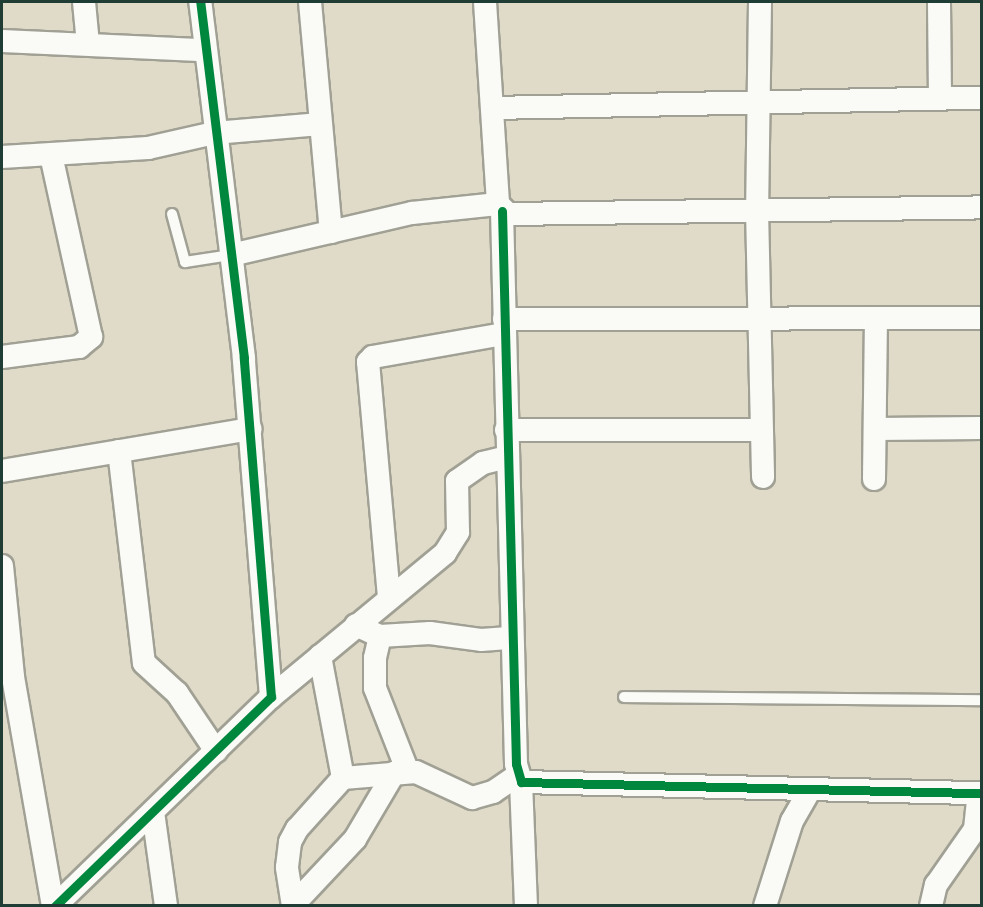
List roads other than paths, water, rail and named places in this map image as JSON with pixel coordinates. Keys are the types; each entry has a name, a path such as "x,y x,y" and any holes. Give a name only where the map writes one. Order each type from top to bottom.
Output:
{"street":[{"path":"84,2 88,44"},
{"path":"200,2 250,429 271,697"},
{"path":"310,2 331,232"},
{"path":"485,2 500,208 512,638 526,906"},
{"path":"760,2 758,210 763,477"},
{"path":"939,2 940,98"},
{"path":"2,41 204,50"},
{"path":"492,108 759,100 981,98"},
{"path":"2,157 148,148 214,133 321,124"},
{"path":"2,357 79,347 91,337 51,154"},
{"path":"231,255 429,210 981,207"},
{"path":"389,597 368,362 373,357 504,326 981,318"},
{"path":"874,479 876,319"},
{"path":"875,429 981,428"},
{"path":"2,471 250,429"},
{"path":"506,430 761,430"},
{"path":"119,451 144,663 177,693 216,751"},
{"path":"54,906 271,697 456,542 457,481 483,462 507,457"},
{"path":"2,566 13,677 54,906"},
{"path":"356,625 380,636 430,633 481,640 512,638"},
{"path":"380,636 374,665 375,688 401,773"},
{"path":"320,656 343,778"},
{"path":"293,905 355,839 401,773"},
{"path":"293,905 287,867 290,843 297,829 343,778 401,773 430,776 472,798 493,792 520,778 809,791 980,793 975,829 936,885 931,906"},
{"path":"765,906 781,851 809,791"},
{"path":"153,812 166,906"}],"lane":[{"path":"172,214 184,262 231,255"},
{"path":"624,697 981,700"}]}
